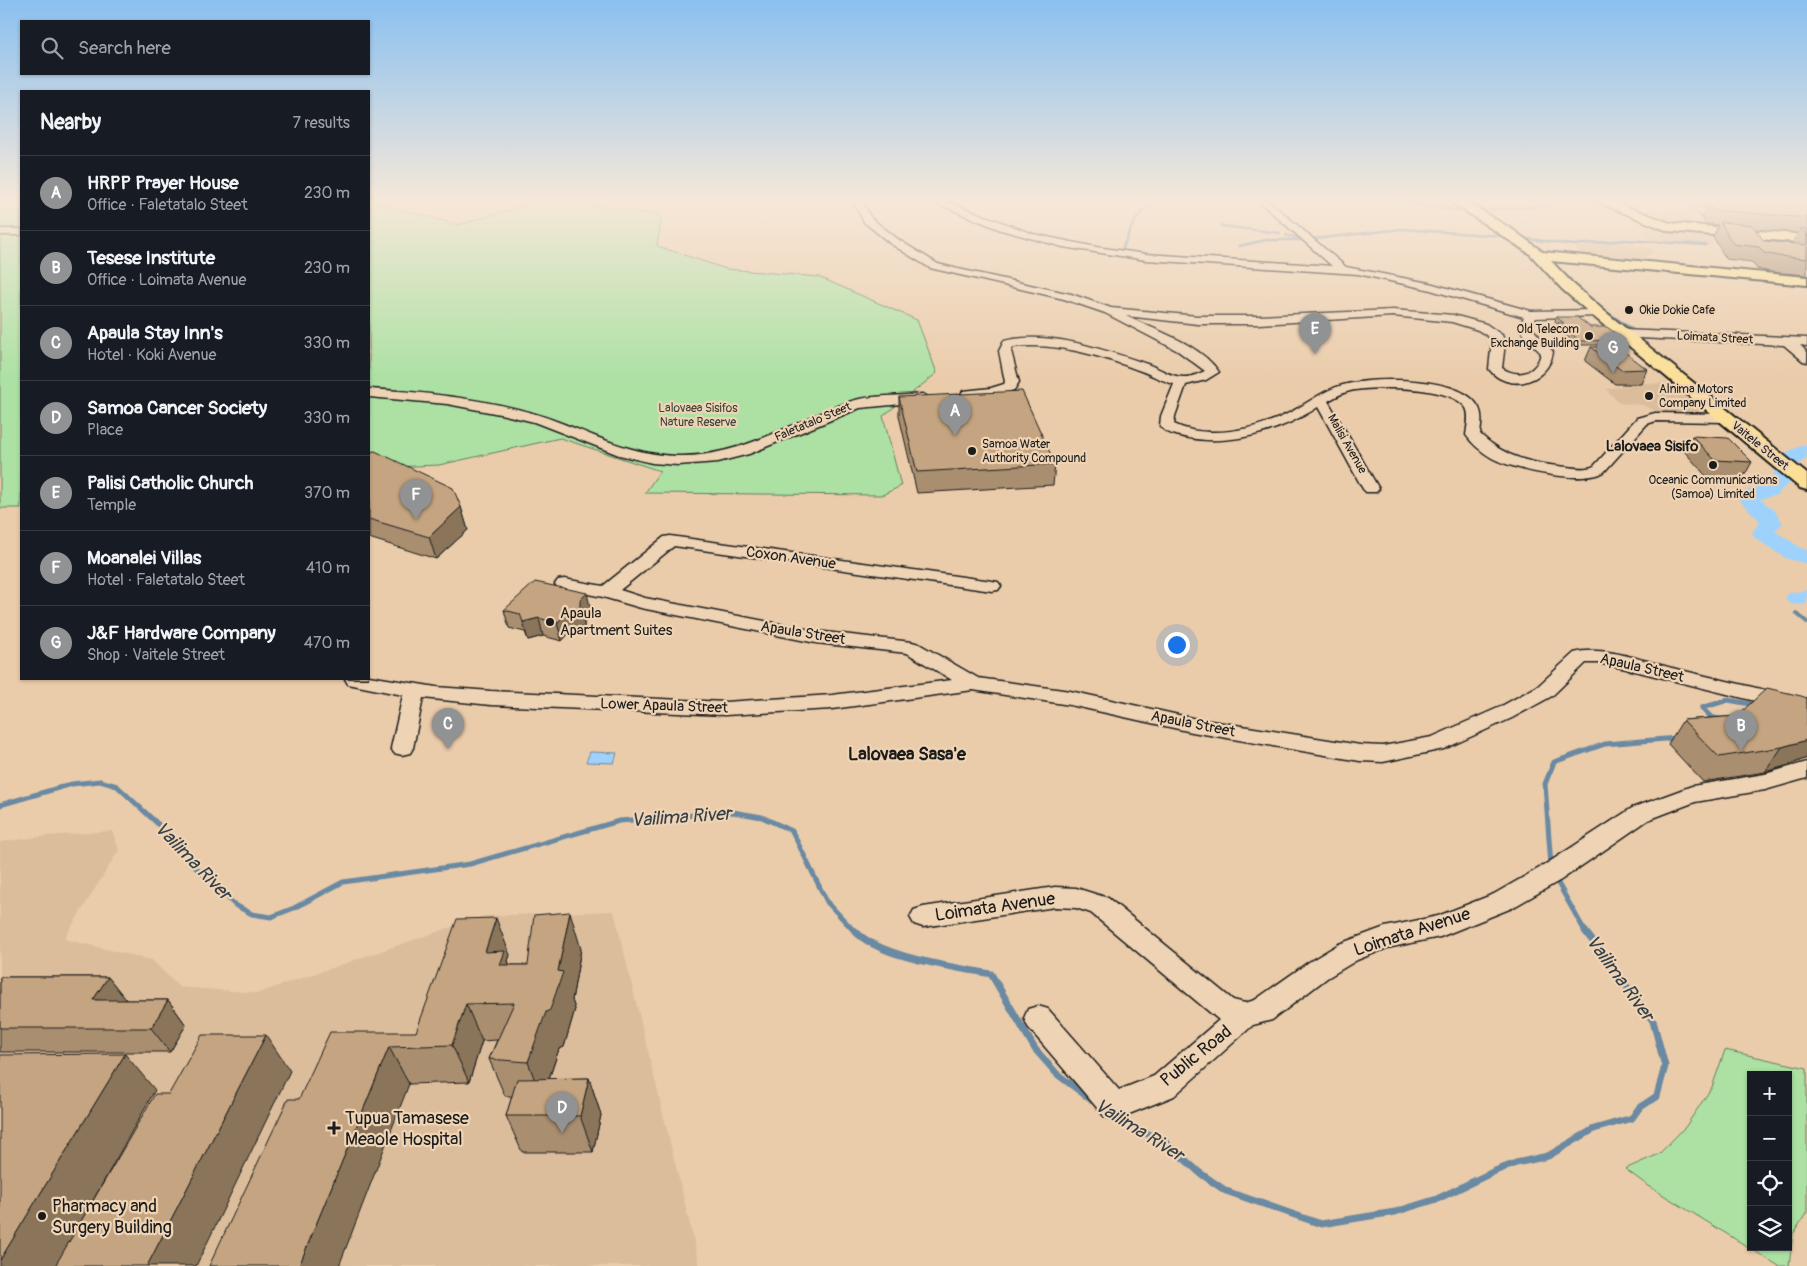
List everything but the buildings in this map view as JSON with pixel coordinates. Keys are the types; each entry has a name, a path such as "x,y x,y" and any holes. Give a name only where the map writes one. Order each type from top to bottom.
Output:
{"main road":[{"name":"Vaitele Street","path":"1544,260 1567,286 1598,313 1806,483"},
{"path":"1552,268 1555,260"},
{"path":"1597,260 1807,281"}],"street":[{"path":"924,260 934,266 1067,296 1109,311 1204,362 1213,372 1182,382 1141,366 1080,350 1034,342 1016,342 1008,344 1005,351 1012,382 1009,386 992,392 954,395"},
{"path":"1192,260 1342,270 1429,286 1504,309 1531,315 1598,313"},
{"path":"1331,260 1342,270"},
{"path":"1109,311 1207,320 1259,320 1393,313 1453,319 1482,327 1493,333 1498,338 1499,343 1495,369 1509,378 1520,379 1533,376 1542,369 1547,361 1547,352 1531,336 1526,327 1531,315"},
{"name":"Loimata Street","path":"1623,334 1807,342"},
{"path":"1787,341 1807,358"},
{"path":"1182,382 1168,416 1167,426 1186,433 1220,436 1265,428 1287,420 1331,393 1348,387 1372,384 1437,388 1464,399 1473,406 1473,435 1484,448 1502,459 1521,464 1584,473 1594,472 1599,469 1642,420 1655,417 1725,418"},
{"name":"Faletatalo Steet","path":"370,393 438,398 483,406 540,420 640,456 659,460 685,460 726,456 856,404 935,397"},
{"name":"Malisi Avenue","path":"1321,400 1371,489"},
{"name":"Coxon Avenue","path":"607,592 670,541 992,586"},
{"name":"Apaula Street","path":"564,584 607,592 641,603 816,637 912,648 973,684 1070,698 1192,725 1330,749 1383,754 1436,744 1506,713 1544,691 1581,657 1598,657 1631,664 1807,707"},
{"name":"Lower Apaula Street","path":"360,680 414,691 470,697 716,709 859,699 973,684"},
{"path":"402,748 414,691"},
{"name":"Loimata Avenue","path":"923,917 1055,897 1076,898 1099,905 1225,1010 1245,1015 1262,1011 1318,970 1348,952 1385,938 1440,926 1503,901 1552,873 1640,814 1692,794 1765,782 1807,770"},
{"name":"Public Road","path":"1038,1018 1114,1106 1164,1086 1245,1015"}],"shaded area":[{"path":"1606,260 1641,260 1637,263"},
{"name":"Alnima Motors Company Limited","path":"1644,383 1670,384 1705,414 1663,414 1642,405 1619,403 1606,389"},
{"name":"Tupua Tamasese Meaole Hospital","path":"112,831 119,850 64,939 152,960 179,987 258,993 484,916 614,911 700,1266 0,1266 0,842"}],"green space":[{"path":"0,260 20,260 20,508 0,508"},
{"name":"Lalovaea Sisifos Nature Reserve","path":"370,260 699,260 726,269 819,277 917,320 937,373 883,416 901,486 882,495 645,493 660,471 560,438 439,465 370,468"},
{"path":"1725,1050 1807,1068 1807,1212 1793,1234 1792,1242 1792,1071 1747,1071 1747,1246 1647,1185 1625,1169 1659,1154 1686,1126 1712,1087"},
{"path":"1755,1251 1791,1251 1789,1266 1779,1266"}],"water":[{"path":"590,752 617,753 614,763 586,762"}],"waterway":[{"path":"1601,312 1607,312 1620,321"},
{"path":"1618,320 1634,331"},
{"name":"Vailima River","path":"1807,450 1786,463 1783,480 1770,487 1770,491 1755,493 1746,497 1770,518 1772,523 1766,526 1763,533 1793,553 1807,557"},
{"name":"Vailima River","path":"1797,598 1807,597"},
{"name":"Vailima River","path":"1796,613 1807,622"},
{"name":"Vailima River","path":"1719,719 1711,717 1702,708 1728,700 1756,705"},
{"name":"Vailima River","path":"1551,866 1545,784 1554,762 1605,744 1677,738"},
{"name":"Vailima River","path":"0,805 72,784 100,781 117,786 174,839 193,865 235,905 252,914 271,917 294,908 343,882 470,864 619,821 733,812 762,817 792,831 827,902 856,933"},
{"name":"Vailima River","path":"1555,878 1586,933"},
{"name":"Vailima River","path":"855,931 867,940 900,955 991,974 1035,1049 1057,1074 1093,1101"},
{"name":"Vailima River","path":"1113,1116 1124,1124 1164,1141 1200,1173 1226,1191 1321,1224 1395,1212 1437,1199 1516,1163 1548,1156 1594,1129 1632,1118 1639,1108 1657,1096 1665,1066 1653,1021 1585,931"}],"place":[{"name":"Okie Dokie Cafe","path":"1629,310"},
{"name":"Old Telecom Exchange Building","path":"1589,336"},
{"name":"Palisi Catholic Church","path":"1315,354"},
{"name":"J&F Hardware Company","path":"1613,373"},
{"name":"Alnima Motors Company Limited","path":"1649,396"},
{"name":"HRPP Prayer House","path":"955,436"},
{"name":"Samoa Water Authority Compound","path":"972,451"},
{"name":"Oceanic Communications (Samoa) Limited","path":"1713,465"},
{"name":"Moanalei Villas","path":"416,520"},
{"name":"Apaula Apartment Suites","path":"550,622"},
{"name":"Apaula Stay Inn's","path":"448,749"},
{"name":"Tesese Institute","path":"1741,751"},
{"name":"Tupua Tamasese Meaole Hospital","path":"334,1128"},
{"name":"Samoa Cancer Society","path":"562,1133"},
{"name":"Pharmacy and Surgery Building","path":"42,1216"}],"district":[{"name":"Lalovaea Sisifo","path":"1652,446"},
{"name":"Lalovaea Sasa'e","path":"907,754"}]}
